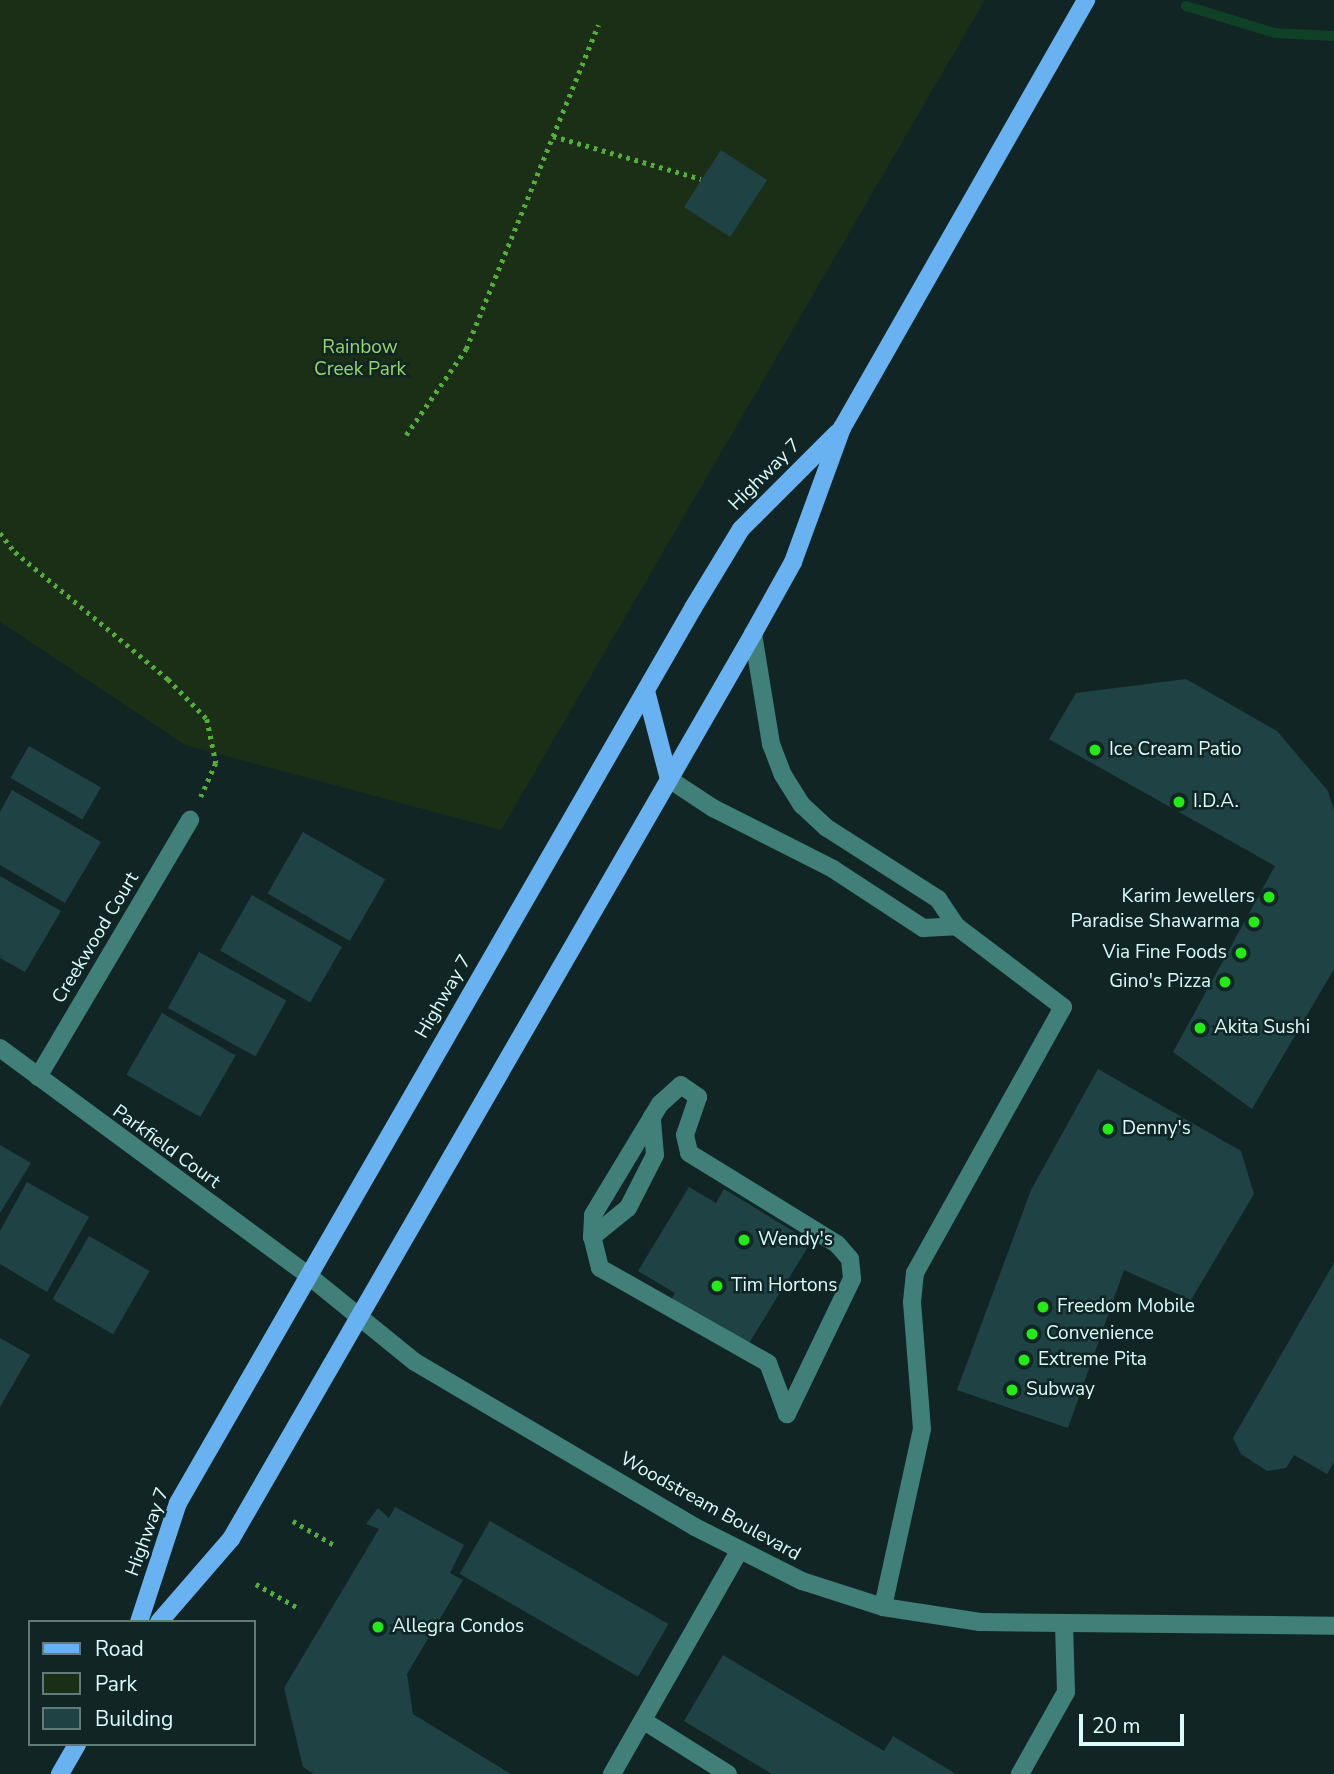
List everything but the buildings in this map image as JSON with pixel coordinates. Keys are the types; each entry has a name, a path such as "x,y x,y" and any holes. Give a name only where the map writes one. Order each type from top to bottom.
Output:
{"main road":[{"name":"Highway 7","path":"161,1620 231,1539 753,634 793,562 842,428 1086,0"},
{"name":"Highway 7","path":"140,1620 178,1503 741,529 842,428"},
{"path":"646,691 669,779"},
{"path":"60,1774 76,1746"}],"street":[{"path":"753,634 771,744 783,775 802,805 849,843 938,898 956,926 1063,1007 915,1273 912,1302 922,1429 883,1607"},
{"path":"669,779 713,808 833,869 923,928 956,926"},
{"name":"Creekwood Court","path":"38,1077 190,820"},
{"name":"Parkfield Court","path":"0,1048 309,1276 358,1317"},
{"path":"681,1085 698,1097 685,1135 689,1153 837,1244 850,1259 852,1279 787,1414 768,1363 600,1268 592,1237 593,1215 652,1117 681,1085"},
{"path":"592,1237 628,1208 655,1155 652,1117"},
{"name":"Woodstream Boulevard","path":"358,1317 427,1369 739,1550 802,1581 883,1607 980,1622 1334,1626"},
{"path":"612,1774 739,1550"},
{"path":"1020,1774 1066,1692 1064,1623"},
{"path":"644,1721 728,1774"}],"path":[{"path":"406,436 466,349 598,25"},
{"path":"553,136 701,179"},
{"path":"0,533 15,552 168,679 207,719 216,763 190,820"},
{"path":"293,1521 334,1545"},
{"path":"256,1584 300,1609"}],"green space":[{"name":"Rainbow Creek Park","path":"0,0 985,0 501,830 185,745 0,622"}],"waterway":[{"path":"1186,6 1275,33 1334,36"}],"place":[{"name":"Ice Cream Patio","path":"1095,750"},
{"name":"I.D.A.","path":"1179,802"},
{"name":"Karim Jewellers","path":"1269,897"},
{"name":"Paradise Shawarma","path":"1254,922"},
{"name":"Via Fine Foods","path":"1241,953"},
{"name":"Gino's Pizza","path":"1225,982"},
{"name":"Akita Sushi","path":"1200,1028"},
{"name":"Denny's","path":"1108,1129"},
{"name":"Wendy's","path":"744,1240"},
{"name":"Tim Hortons","path":"717,1286"},
{"name":"Freedom Mobile","path":"1043,1307"},
{"name":"Convenience","path":"1032,1334"},
{"name":"Extreme Pita","path":"1024,1360"},
{"name":"Subway","path":"1012,1390"},
{"name":"Allegra Condos","path":"378,1627"}]}
